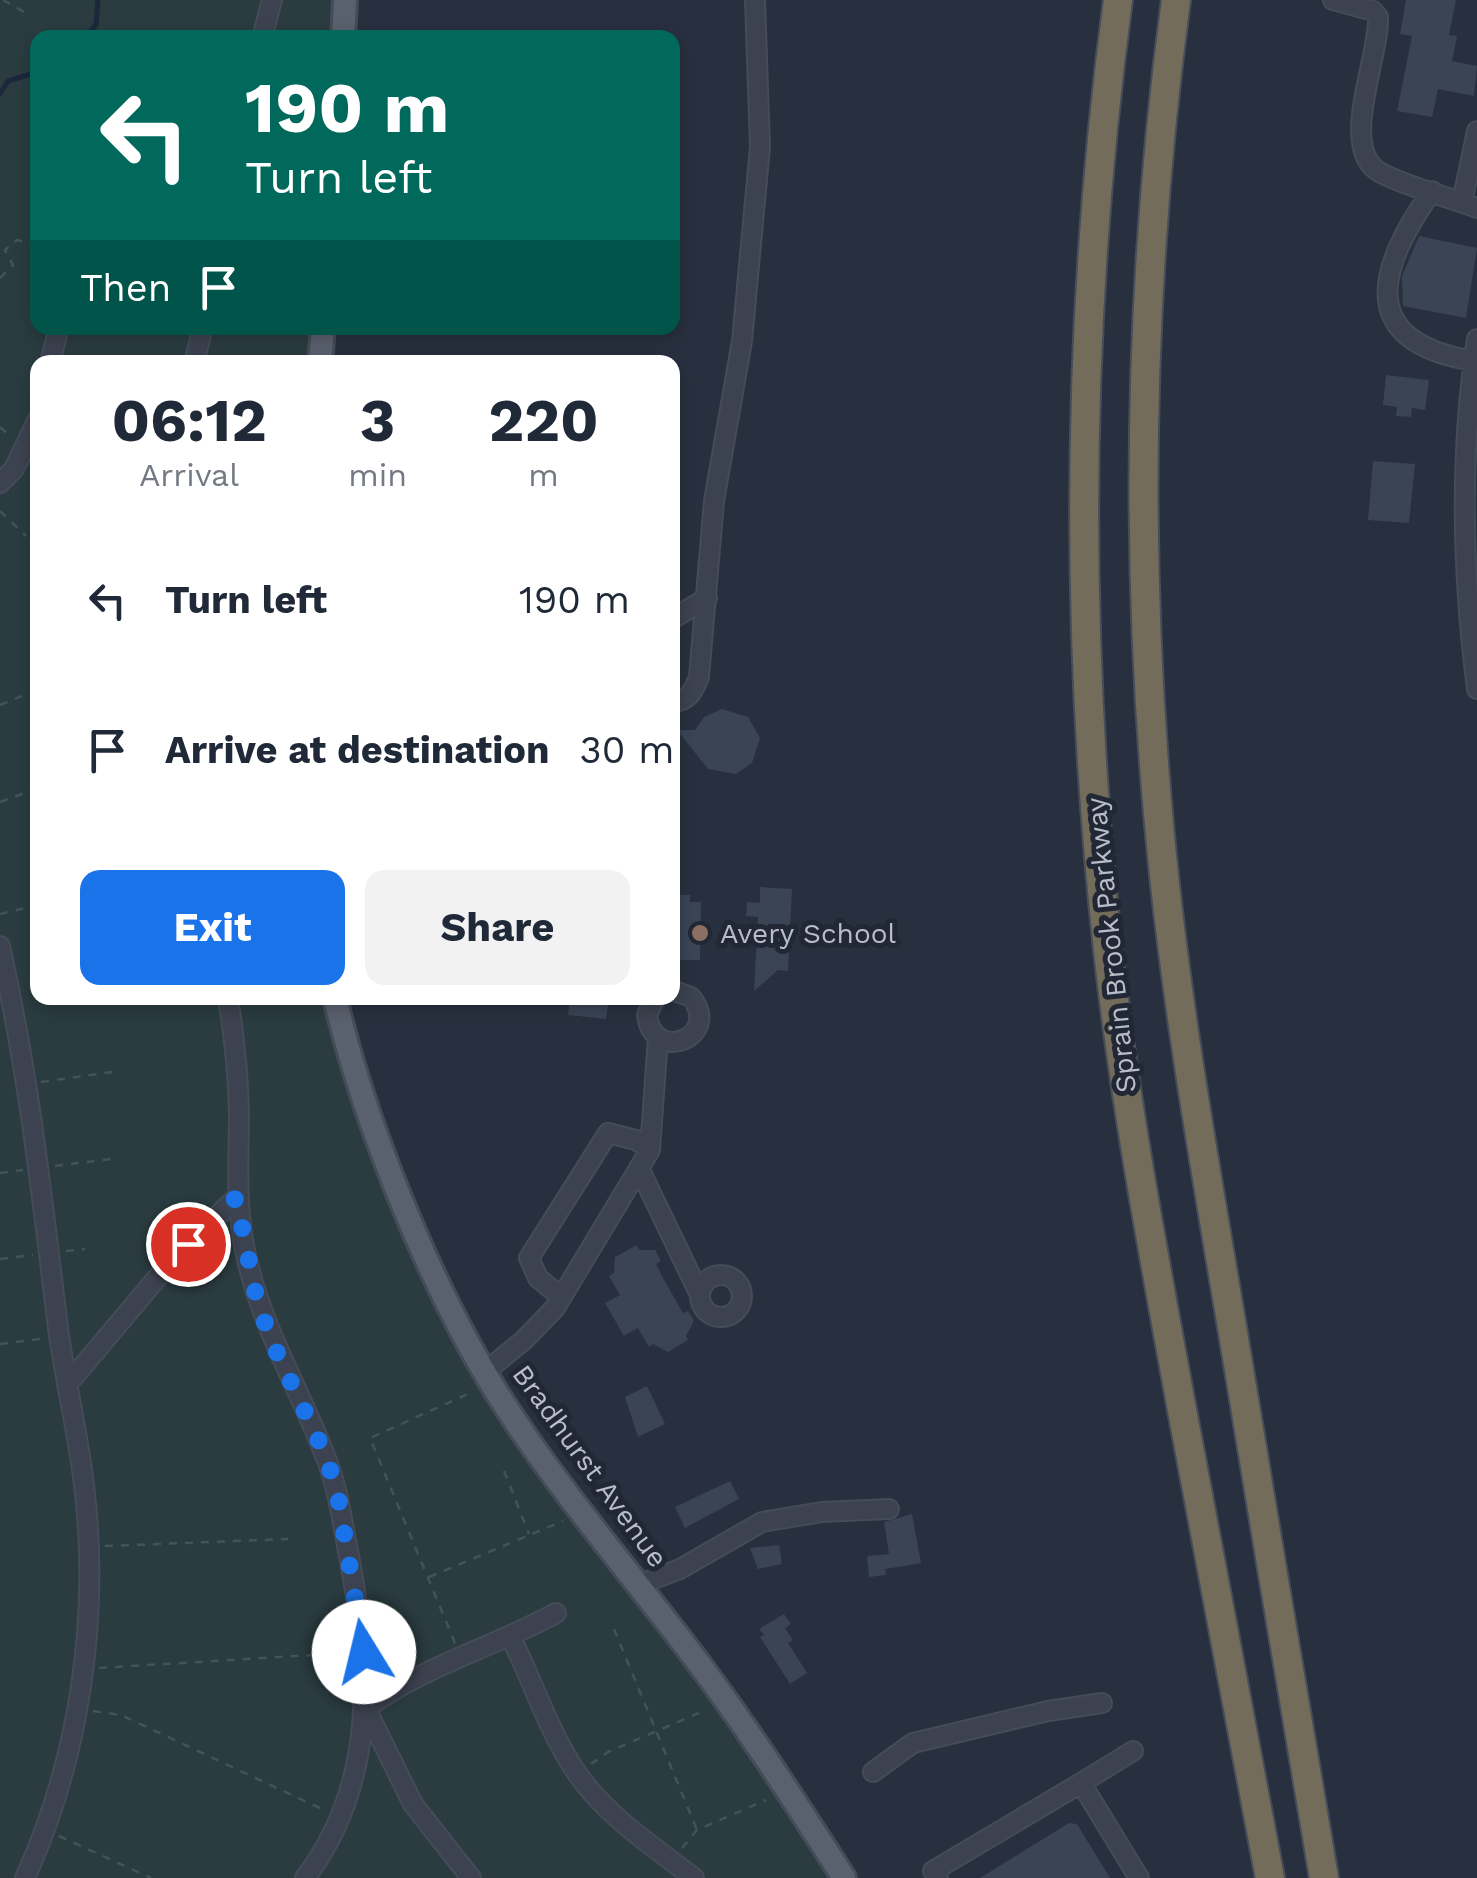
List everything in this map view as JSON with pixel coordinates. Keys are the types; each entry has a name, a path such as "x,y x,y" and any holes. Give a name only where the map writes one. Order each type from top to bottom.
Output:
{"highway":[{"name":"Sprain Brook Parkway","path":"1118,0 1097,202 1086,449 1086,624 1097,836 1115,1009 1140,1183 1270,1878"},
{"path":"1176,0 1155,197 1144,427 1146,599 1155,774 1185,1042 1324,1878"}],"main road":[{"path":"343,30 345,0"},
{"name":"Bradhurst Avenue","path":"337,1005 362,1092 393,1173 437,1279 485,1372 538,1453 763,1753 844,1878"}],"lane":[{"path":"264,30 272,0"},
{"path":"680,701 692,694 699,677 714,501 742,342 760,148 755,0"},
{"path":"1333,0 1373,11 1378,17 1361,122 1360,140 1367,162 1382,174 1470,205 1477,131"},
{"path":"1432,192 1404,230 1391,263 1386,303 1399,328 1438,355 1474,361"},
{"path":"1477,339 1463,490 1464,560 1477,689"},
{"path":"0,483 19,460 30,436"},
{"path":"680,614 706,598"},
{"path":"0,946 28,1084 66,1385 84,1486 88,1546 83,1670 77,1708 65,1766 25,1878"},
{"path":"658,1037 674,1043 683,1041 700,1021 692,996 680,992"},
{"path":"229,1005 237,1062 236,1198 257,1300 271,1340 326,1456 338,1496 364,1652 366,1709 350,1788 305,1878"},
{"path":"485,1372 524,1340 562,1297 650,1150 658,1037 647,1015 652,1005"},
{"path":"562,1297 538,1278 529,1258 608,1133 636,1140 650,1150"},
{"path":"639,1168 700,1295"},
{"path":"66,1385 173,1259 236,1198"},
{"path":"638,1585 680,1569 762,1522 822,1512 889,1509"},
{"path":"366,1709 391,1690 511,1638 556,1613"},
{"path":"511,1638 559,1743 578,1774 620,1820 694,1878"},
{"path":"873,1772 913,1744 1048,1711 1102,1704"},
{"path":"366,1709 413,1804 471,1878"},
{"path":"938,1878 933,1872 1133,1751"},
{"path":"1081,1783 1139,1878"}],"path":[{"path":"3,0 24,12"},
{"path":"0,278 13,265 6,250 17,240 30,242"},
{"path":"0,511 26,536"},
{"path":"0,704 29,693"},
{"path":"0,802 30,791"},
{"path":"0,914 30,906"},
{"path":"28,1084 118,1071"},
{"path":"0,1173 118,1158"},
{"path":"0,1259 85,1249"},
{"path":"0,1344 40,1340 57,1318"},
{"path":"462,1658 370,1438 470,1392"},
{"path":"504,1471 530,1535"},
{"path":"428,1577 563,1521"},
{"path":"88,1546 288,1539"},
{"path":"614,1628 697,1830"},
{"path":"83,1670 364,1652"},
{"path":"77,1708 121,1716 338,1817"},
{"path":"578,1774 608,1752 701,1712"},
{"path":"672,1861 697,1830 766,1800"},
{"path":"44,1830 151,1878"}],"shaded area":[{"path":"0,0 335,0 333,30 30,30 30,335 311,335 309,355 30,355 30,1005 324,1005 388,1204 432,1304 458,1351 571,1518 751,1754 833,1878 0,1878"}],"building":[{"path":"1406,0 1456,0 1449,35 1457,36 1452,61 1477,66 1474,96 1438,89 1432,117 1397,111 1412,36 1400,34"},
{"path":"1419,236 1477,248 1466,318 1403,306 1402,276"},
{"path":"1386,375 1429,380 1425,410 1412,408 1411,417 1396,416 1397,407 1383,405"},
{"path":"1373,461 1415,464 1409,523 1368,520"},
{"path":"722,709 748,717 760,738 752,763 736,774 708,769 680,734 680,730 695,730 704,717"},
{"path":"760,887 792,889 788,971 778,970 754,991 758,917 746,916 747,902 760,903"},
{"path":"680,895 690,895 690,902 701,902 700,960 680,960"},
{"path":"569,1005 608,1005 606,1019 568,1015"},
{"path":"637,1245 639,1250 655,1250 661,1261 656,1264 664,1280 683,1313 688,1311 694,1321 686,1336 688,1340 668,1352 653,1344 649,1347 638,1328 624,1336 605,1303 620,1295 609,1276 614,1273 615,1257"},
{"path":"647,1386 665,1424 638,1437 625,1397"},
{"path":"730,1481 739,1499 685,1528 675,1507"},
{"path":"912,1514 921,1563 885,1569 886,1575 869,1577 867,1556 889,1554 884,1522"},
{"path":"779,1545 782,1564 758,1569 750,1548"},
{"path":"784,1614 791,1624 785,1628 793,1640 788,1643 807,1673 790,1684 760,1637 764,1635 759,1629"},
{"path":"1069,1823 1077,1824 1110,1878 980,1878"}],"waterway":[{"path":"91,30 96,25 98,0"},
{"path":"0,94 8,81 30,74"}],"place":[{"name":"Avery School","path":"700,933"}],"route":[{"path":"188,1244 236,1198 257,1300 271,1340 326,1456 338,1496 364,1652"}]}
